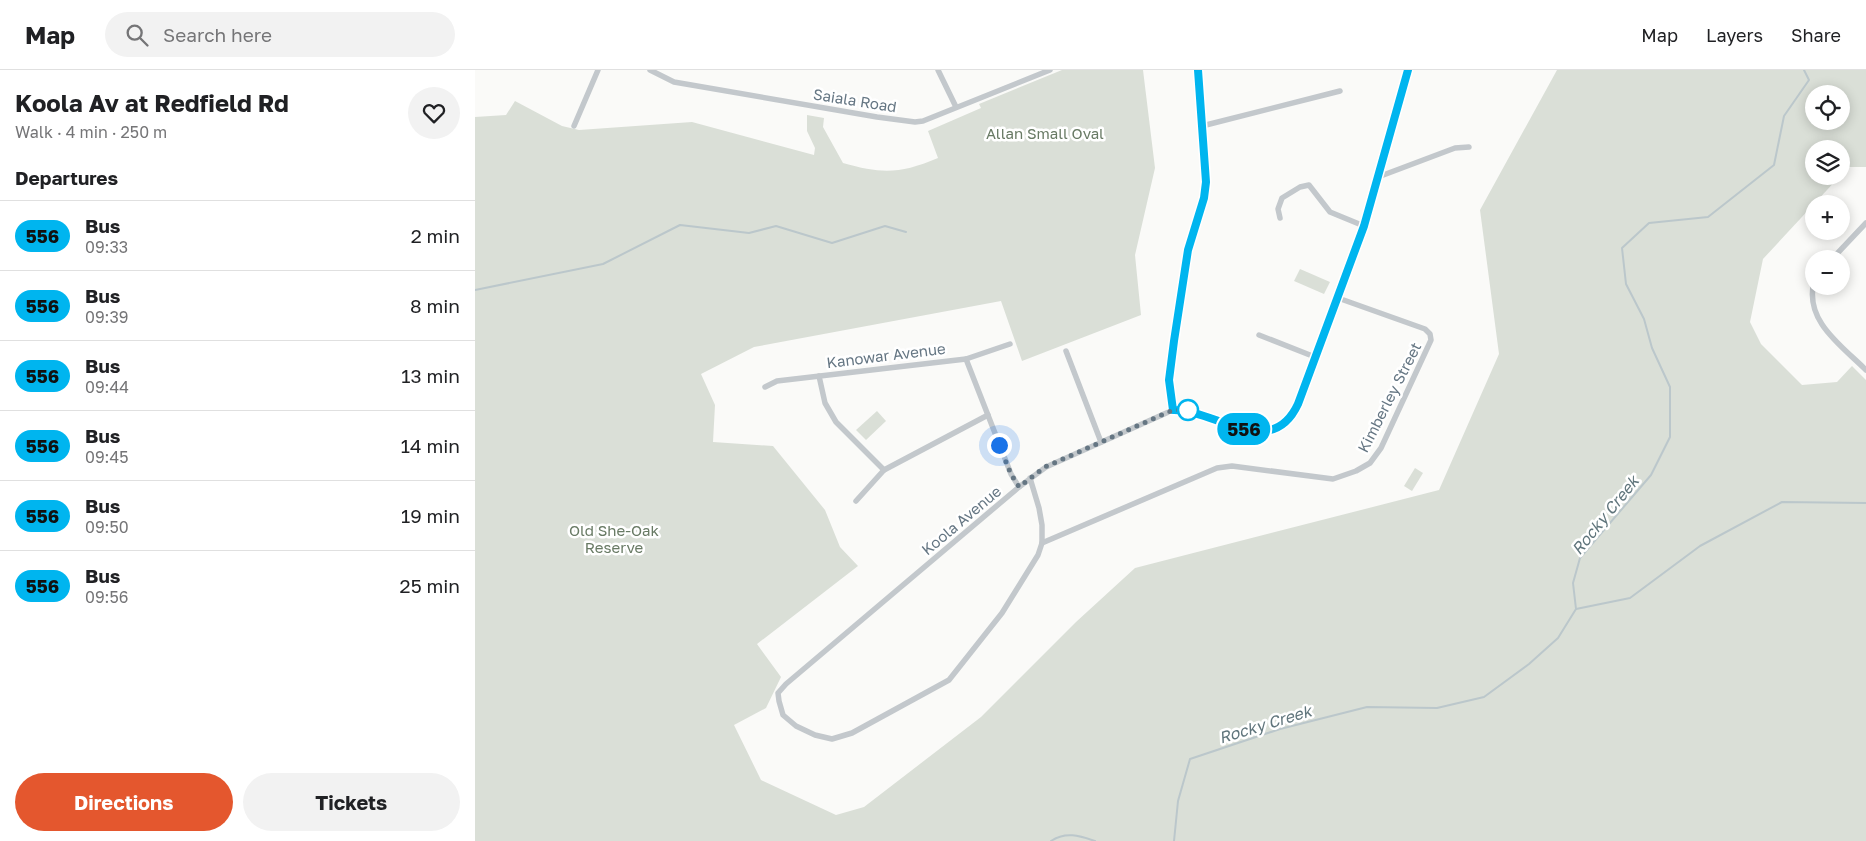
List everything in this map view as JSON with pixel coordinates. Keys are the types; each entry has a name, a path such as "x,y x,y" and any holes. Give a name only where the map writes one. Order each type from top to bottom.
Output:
{"street":[{"path":"574,126 598,70"},
{"name":"Saiala Road","path":"650,70 674,82 915,122 923,121 1050,70"},
{"path":"938,70 956,107"},
{"path":"1198,70 1206,182 1204,198 1188,250 1174,341 1169,380 1173,410 1185,409 1250,431 1260,432 1278,427 1293,414 1364,226 1408,70"},
{"path":"1202,126 1340,91"},
{"path":"1378,177 1455,148 1469,147"},
{"path":"1280,218 1278,209 1282,198 1300,187 1309,186 1329,212 1364,226"},
{"path":"1841,250 1866,224"},
{"path":"1813,295 1812,301 1817,319 1866,370"},
{"name":"Kimberley Street","path":"1042,543 1217,468 1240,467 1333,479 1370,463 1381,448 1430,346 1430,334 1425,329 1338,298"},
{"path":"1259,336 1315,357"},
{"name":"Kanowar Avenue","path":"765,387 777,382 819,376 966,359 1009,344"},
{"path":"1066,351 1101,442"},
{"path":"966,359 1011,474 1019,487"},
{"path":"819,376 825,403 836,422 884,470"},
{"name":"Koola Avenue","path":"1042,543 1033,566 1002,613 949,680 852,733 832,739 815,735 796,726 783,715 778,693 786,684 1030,478 1045,467 1173,410"},
{"path":"856,502 884,470 987,416"},
{"path":"1030,478 1039,508 1042,525 1042,543"}],"green space":[{"path":"1062,70 1143,70 1155,168 1135,255 1141,315 1022,361 1001,301 754,347 701,374 715,405 713,442 773,446 825,510 840,547 858,566 757,644 781,677 766,708 734,725 761,780 836,815 864,807 981,717 1076,622 1135,568 1439,490 1499,354 1480,210 1557,70 1866,70 1866,167 1850,167 1850,140 1805,140 1805,185 1832,185 1822,195 1805,195 1805,214 1763,259 1750,322 1761,344 1802,385 1837,382 1852,366 1866,380 1866,841 475,841 475,117 506,115 515,101 562,126 579,130 692,122 814,155 815,148 807,131 807,115 824,118 823,127 843,163 869,169 891,171 913,167 938,158 928,131 981,108 979,104"},
{"path":"1300,269 1330,282 1324,294 1294,281"},
{"path":"877,411 886,421 866,440 856,430"},
{"path":"1415,468 1423,473 1412,491 1404,486"}],"waterway":[{"name":"Rocky Creek","path":"1174,841 1178,801 1190,759 1280,729 1367,707 1437,708 1484,697 1529,664 1558,638 1576,609 1573,583 1580,558 1651,475 1670,437 1670,387 1652,348 1644,319 1626,284 1622,248 1649,223 1708,217 1774,165 1784,116 1809,80 1804,70"},
{"path":"475,290 603,264 680,225 749,233 776,226 832,243 885,226 906,232"},
{"path":"1576,609 1630,598 1700,546 1782,502 1866,503"},
{"name":"Rocky Creek","path":"1051,841 1068,835 1095,841"}],"bus line":[{"name":"556","path":"1198,70 1206,182 1204,198 1188,250 1169,372 1169,387 1173,410 1185,409 1241,429 1260,432 1278,427 1293,414 1298,404 1364,226 1408,70"}],"route":[{"path":"999,445 1011,474 1019,487 1045,467 1173,410 1188,410"}],"park label":[{"name":"Allan Small Oval","path":"1045,133"},
{"name":"Old She-Oak Reserve","path":"614,538"}]}
